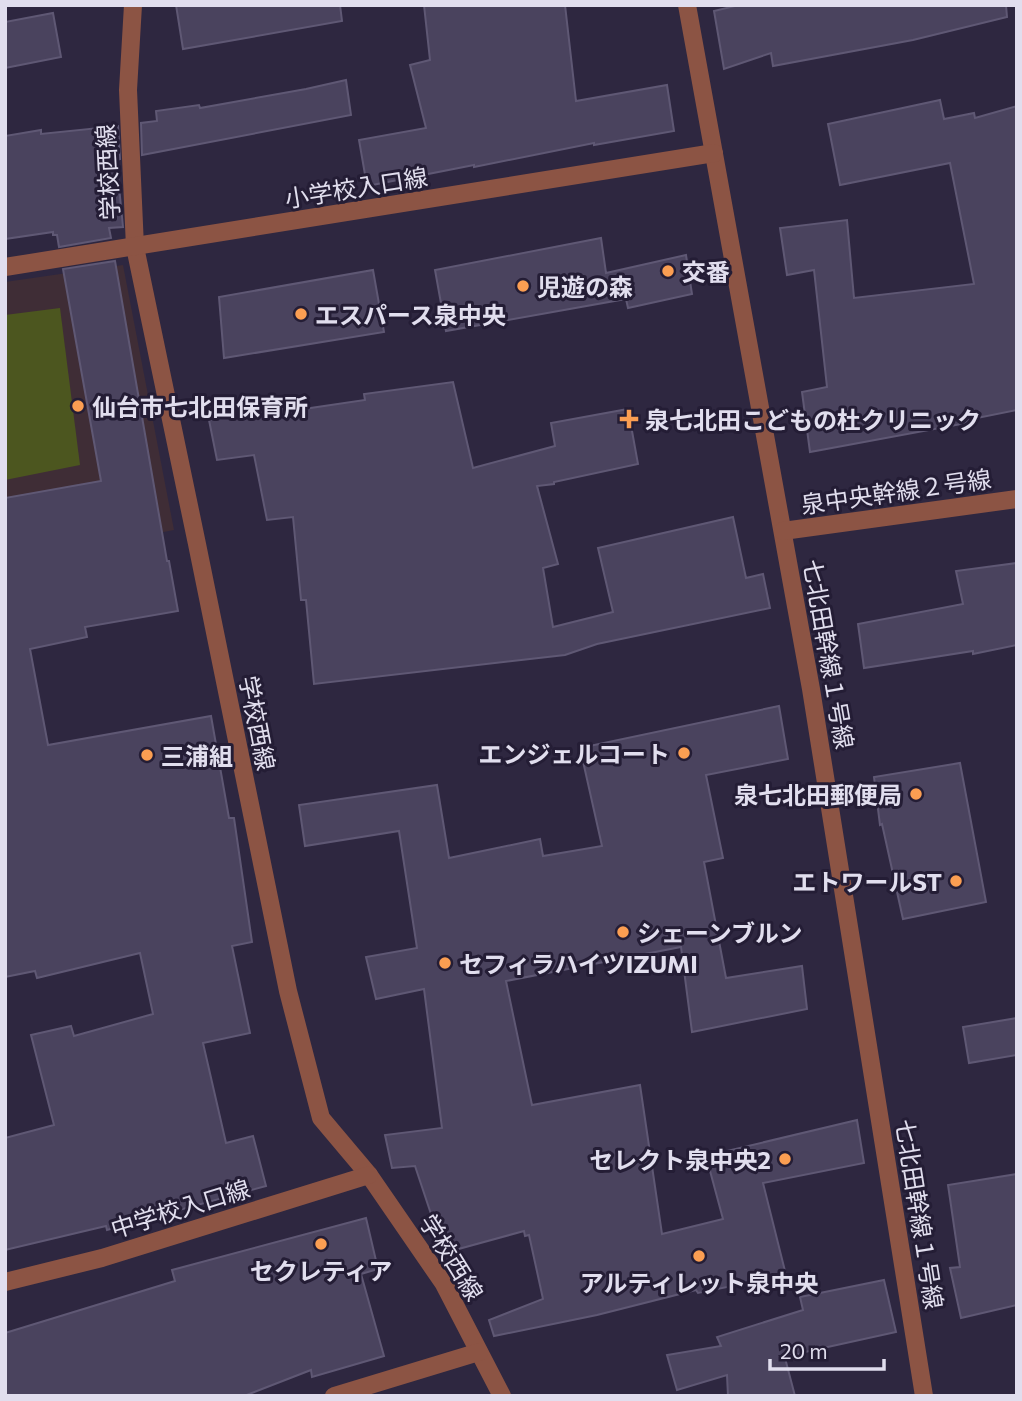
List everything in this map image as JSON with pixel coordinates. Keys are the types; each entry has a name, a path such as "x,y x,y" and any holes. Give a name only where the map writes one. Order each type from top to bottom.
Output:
{"street":[{"name":"学校西線","path":"134,5 128,90 135,247 288,991 321,1118 369,1175 444,1283 502,1396"},
{"name":"七北田幹線１号線","path":"687,5 811,689 924,1396"},
{"name":"小学校入口線","path":"5,267 713,153"},
{"name":"泉中央幹線２号線","path":"783,531 1017,499"},
{"name":"中学校入口線","path":"5,1282 102,1258 369,1175"},
{"path":"334,1396 479,1352"}],"shaded area":[{"name":"仙台市七北田保育所","path":"123,265 174,530 5,563 5,282"}],"green space":[{"path":"60,308 80,465 5,480 5,315"}],"building":[{"path":"176,5 340,5 342,21 183,49"},
{"path":"424,5 565,5 576,101 667,85 674,131 594,143 367,186 359,140 426,128 410,65 430,60"},
{"path":"739,5 1006,5 1007,17 913,40 773,66 771,53 724,69 714,11"},
{"path":"53,13 61,57 5,68 5,22"},
{"path":"346,80 351,115 142,155 141,123 157,121 156,111 199,105 200,108"},
{"path":"940,100 944,119 974,113 975,118 1017,106 1017,410 967,420 967,423 810,452 802,392 827,387 814,270 787,275 780,228 847,220 854,298 974,284 950,163 840,185 828,124"},
{"path":"118,126 120,159 117,160 117,166 123,227 109,228 111,238 59,247 57,235 53,235 53,232 5,239 5,136 41,130 41,134"},
{"name":"児遊の森","path":"601,238 606,273 686,255 692,294 628,308 626,299 446,331 435,270"},
{"path":"115,261 178,611 85,627 87,637 30,649 48,745 211,716 229,818 234,818 252,942 232,946 250,1033 203,1043 226,1143 253,1136 266,1186 107,1230 106,1226 5,1250 5,1138 54,1125 31,1035 71,1026 74,1036 153,1014 140,953 37,978 35,971 5,977 5,498 101,481 63,269"},
{"name":"エスパース泉中央","path":"373,270 384,332 224,358 219,297"},
{"path":"453,382 473,468 555,446 551,423 628,409 638,464 537,486 558,564 543,568 553,627 613,612 598,548 733,517 746,578 763,574 770,608 597,644 565,655 314,684 306,600 301,600 293,517 267,520 254,455 217,460 209,420 365,400 364,394"},
{"path":"1017,563 1017,645 973,654 973,651 864,668 858,624 963,604 956,571"},
{"path":"779,706 788,759 706,775 723,858 704,862 726,978 802,966 807,1009 692,1032 681,947 506,981 532,1105 640,1085 662,1234 723,1219 706,1156 857,1120 864,1163 763,1183 786,1275 698,1293 696,1290 597,1315 494,1336 489,1320 543,1299 529,1235 525,1236 524,1231 444,1253 415,1166 392,1168 385,1135 442,1128 424,989 376,999 366,957 417,948 399,831 305,846 299,805 437,785 449,858 540,839 543,856 602,846 580,748"},
{"path":"960,763 986,902 903,919 882,824 880,825 874,777"},
{"path":"1017,1018 1017,1055 969,1063 963,1027"},
{"path":"1017,1174 1017,1305 961,1318 950,1268 960,1267 948,1185"},
{"path":"366,1218 378,1269 361,1274 384,1356 312,1377 311,1370 244,1396 5,1396 5,1333 175,1281 172,1270"},
{"path":"884,1280 896,1332 785,1358 795,1396 728,1396 727,1375 677,1390 667,1355 721,1346 717,1337 803,1310 800,1297"}],"place":[{"name":"交番","path":"668,271"},
{"name":"児遊の森","path":"523,286"},
{"name":"エスパース泉中央","path":"301,314"},
{"name":"仙台市七北田保育所","path":"78,406"},
{"name":"泉七北田こどもの杜クリニック","path":"629,419"},
{"name":"エンジェルコート","path":"684,753"},
{"name":"三浦組","path":"147,755"},
{"name":"泉七北田郵便局","path":"916,794"},
{"name":"エトワールST","path":"956,881"},
{"name":"シェーンブルン","path":"623,932"},
{"name":"セフィラハイツIZUMI","path":"445,963"},
{"name":"セレクト泉中央2","path":"785,1159"},
{"name":"セクレティア","path":"321,1244"},
{"name":"アルティレット泉中央","path":"699,1256"}]}
